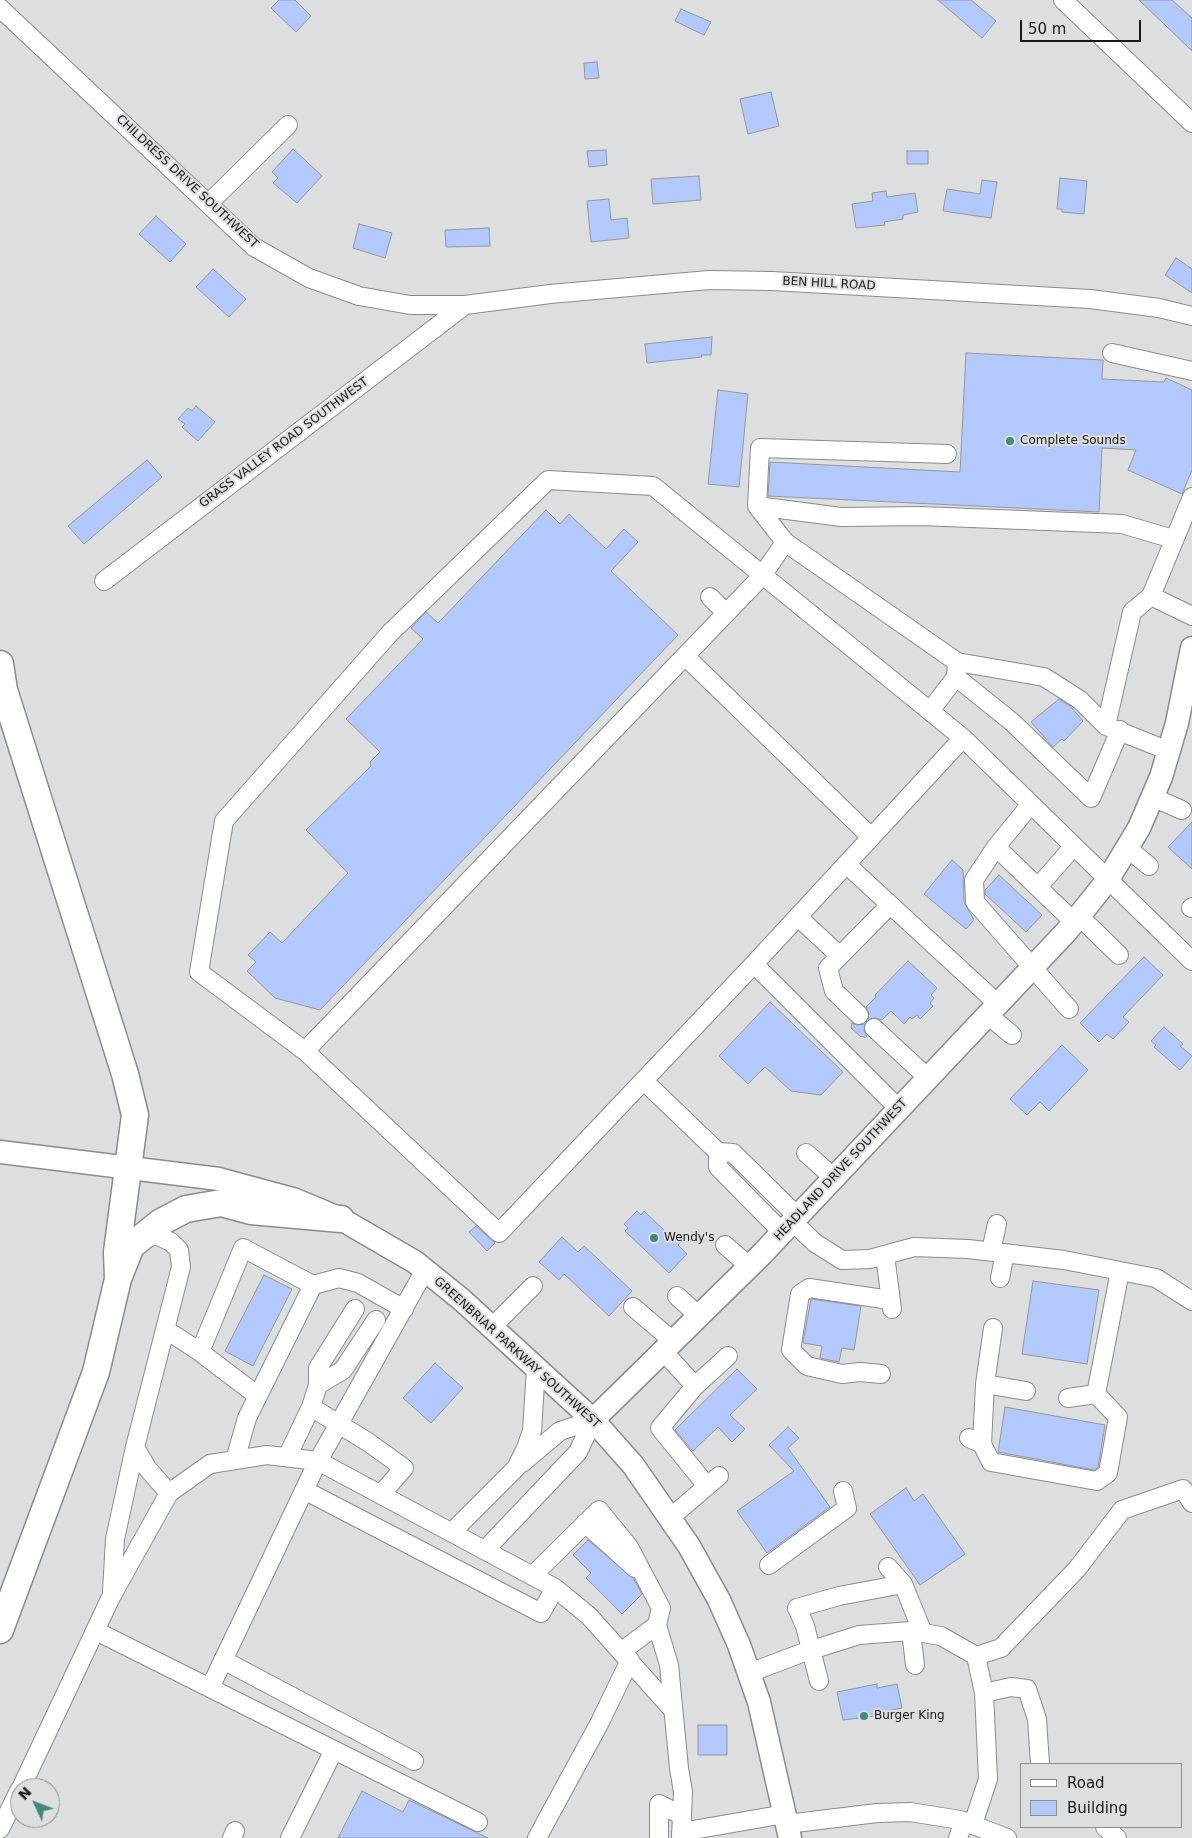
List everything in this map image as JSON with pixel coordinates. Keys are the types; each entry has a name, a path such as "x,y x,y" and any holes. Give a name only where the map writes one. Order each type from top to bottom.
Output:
{"highway":[{"path":"0,664 4,690 125,1074 135,1115 126,1166 116,1252 118,1279"},
{"path":"0,1630 96,1372 118,1279 130,1246 161,1222 186,1209 221,1203 251,1211 341,1219"}],"main road":[{"name":"HEADLAND DRIVE SOUTHWEST","path":"593,1420 749,1266 834,1178 1032,969 1078,917 1107,880 1152,797 1169,751 1177,723 1192,648"},
{"name":"GREENBRIAR PARKWAY SOUTHWEST","path":"0,1152 126,1166 219,1179 294,1199 341,1219 425,1270 492,1327 593,1420 633,1466 670,1517 719,1600 749,1673 760,1702 787,1825"}],"street":[{"path":"1063,0 1192,123"},
{"name":"CHILDRESS DRIVE SOUTHWEST","path":"0,8 254,247 309,278 359,296 410,305 465,305"},
{"path":"208,204 288,125"},
{"name":"BEN HILL ROAD","path":"465,305 550,294 709,280 772,281 1090,298 1159,308 1192,316"},
{"name":"GRASS VALLEY ROAD SOUTHWEST","path":"104,581 465,305"},
{"path":"1112,353 1192,371"},
{"path":"947,454 760,448 757,506 785,542 957,669 1091,798 1113,728 1132,612 1151,596 1174,539 1188,514 1192,497"},
{"path":"963,738 754,964 499,1233 305,1051 199,972 224,821 390,634 548,480 653,486 762,576 930,711 963,738 979,752 1107,880 1192,961"},
{"path":"757,506 841,517 920,516 1122,524 1174,539"},
{"path":"305,1051 762,576 785,542"},
{"path":"1151,596 1192,616"},
{"path":"710,597 726,613"},
{"path":"685,656 871,837"},
{"path":"930,711 957,669"},
{"path":"957,669 1044,677 1080,700 1113,728 1169,751"},
{"path":"1152,797 1182,810"},
{"path":"1031,804 996,847 974,880 974,902 1068,1009"},
{"path":"996,847 1038,887 1078,917 1118,955"},
{"path":"1038,887 1074,847"},
{"path":"1126,848 1149,866"},
{"path":"846,864 890,905 993,1010 1012,1035"},
{"path":"859,1015 834,991 828,968 890,905"},
{"path":"798,917 840,956"},
{"path":"754,964 899,1109"},
{"path":"874,1028 928,1078"},
{"path":"644,1081 718,1152 733,1153 791,1223 815,1243 842,1260 870,1259 914,1247 998,1252 1064,1260 1156,1278 1192,1301"},
{"path":"806,1153 834,1178"},
{"path":"997,1224 1000,1278"},
{"path":"112,1597 115,1539 164,1329 181,1267 179,1250 171,1242 158,1236 140,1237"},
{"path":"725,1245 749,1266"},
{"path":"200,1352 243,1248 313,1285 339,1278 358,1283 361,1299 318,1368 318,1385 312,1408 287,1457"},
{"path":"881,1374 860,1372 842,1374 808,1366 791,1350 800,1294 809,1288 891,1305 885,1255"},
{"path":"210,1688 306,1491 318,1461 425,1270"},
{"path":"1096,1394 1120,1271"},
{"path":"235,1460 244,1426 313,1285"},
{"path":"492,1327 532,1286"},
{"path":"677,1296 699,1316"},
{"path":"361,1299 380,1310 404,1309"},
{"path":"633,1307 668,1346 695,1386"},
{"path":"318,1385 343,1370 380,1310"},
{"path":"993,1328 975,1441 992,1462 1097,1481 1108,1473 1118,1417 1096,1394"},
{"path":"164,1329 200,1352 258,1396"},
{"path":"670,1517 713,1481 660,1428 695,1386 728,1356"},
{"path":"516,1468 532,1431 536,1368"},
{"path":"985,1384 1026,1391"},
{"path":"1068,1398 1096,1394"},
{"path":"312,1408 340,1423 404,1468 381,1494"},
{"path":"452,1532 516,1468 560,1431 593,1420"},
{"path":"485,1550 578,1452 593,1420"},
{"path":"136,1447 147,1468 169,1493"},
{"path":"25,1778 112,1597 169,1493 210,1464 267,1455 318,1461 555,1588 589,1616 673,1710"},
{"path":"749,1673 810,1650 859,1635 917,1632 941,1636 976,1656 1001,1648 1077,1569 1122,1510 1183,1489 1192,1503"},
{"path":"306,1491 541,1613 555,1588"},
{"path":"768,1565 847,1508 843,1491"},
{"path":"532,1576 585,1523 644,1577 661,1608 657,1626 669,1666 684,1792 681,1828"},
{"path":"888,1567 902,1584 917,1632 915,1665"},
{"path":"819,1680 805,1626 797,1608 839,1596 902,1584"},
{"path":"537,1838 599,1724 626,1656 657,1626"},
{"path":"96,1631 478,1822"},
{"path":"958,1838 968,1823 988,1779 984,1693 976,1656"},
{"path":"223,1660 414,1760"},
{"path":"984,1693 1011,1687 1027,1689 1038,1720 1040,1763"},
{"path":"290,1838 334,1750"},
{"path":"659,1838 659,1804 681,1828 787,1825 876,1813 902,1812 968,1823 1007,1838"},
{"path":"0,1829 10,1809"},
{"path":"1106,1828 1117,1838"}],"building":[{"path":"279,0 295,0 311,16 296,32 271,8"},
{"path":"938,0 971,0 996,21 982,38"},
{"path":"1139,0 1172,0 1192,18 1192,51"},
{"path":"681,9 711,22 704,35 675,21"},
{"path":"597,62 599,78 585,79 584,63"},
{"path":"771,92 779,126 748,134 740,99"},
{"path":"293,149 322,176 297,203 273,183 278,178 272,172"},
{"path":"606,150 607,165 589,167 587,151"},
{"path":"907,151 928,151 928,164 907,164"},
{"path":"699,176 701,200 653,204 651,179"},
{"path":"1060,178 1087,181 1084,214 1062,212 1062,209 1057,209"},
{"path":"982,180 997,182 991,218 943,211 947,189 980,194"},
{"path":"886,191 887,197 915,193 918,212 903,215 903,219 884,222 885,225 856,228 852,204 873,201 872,193"},
{"path":"609,199 611,220 627,218 629,238 591,242 587,201"},
{"path":"156,216 186,244 170,262 139,234"},
{"path":"359,224 392,233 385,258 353,248"},
{"path":"489,228 490,246 446,247 445,230"},
{"path":"1176,258 1192,269 1192,293 1165,275"},
{"path":"213,269 246,299 229,317 196,287"},
{"path":"712,337 711,355 647,363 645,344"},
{"path":"966,353 1103,360 1102,379 1164,382 1166,378 1192,390 1192,470 1182,494 1128,470 1136,450 1102,448 1099,512 768,496 770,462 960,472"},
{"path":"718,390 748,394 739,487 708,484"},
{"path":"196,406 215,422 198,441 182,427 185,424 178,419 188,408 192,411"},
{"path":"147,460 162,477 84,544 68,526"},
{"path":"546,510 560,524 569,514 606,549 624,529 638,542 611,571 678,635 320,1010 275,998 247,971 256,962 248,955 270,932 282,943 348,873 306,830 371,766 370,762 380,752 346,719 423,639 411,628 426,612 438,623"},
{"path":"1059,699 1071,707 1083,721 1064,741 1062,739 1053,747 1031,722"},
{"path":"1192,822 1192,869 1168,847"},
{"path":"952,860 963,870 964,902 974,920 966,929 924,894"},
{"path":"999,875 1042,915 1026,932 985,894 985,890"},
{"path":"1144,957 1163,975 1123,1017 1129,1022 1113,1039 1107,1034 1099,1042 1080,1023"},
{"path":"908,961 937,988 931,995 934,998 930,1003 933,1006 920,1019 917,1015 912,1019 910,1017 904,1024 891,1011 882,1020 876,1018 868,1019 869,1013 866,1007"},
{"path":"770,1002 843,1072 821,1095 791,1091 765,1067 748,1084 719,1056"},
{"path":"852,1023 857,1025 865,1024 864,1031 867,1036 865,1038 861,1037 851,1028"},
{"path":"1164,1027 1183,1044 1180,1046 1192,1056 1180,1070 1154,1047 1156,1045 1151,1041"},
{"path":"1062,1045 1088,1070 1049,1111 1040,1102 1027,1115 1010,1099"},
{"name":"Wendy's","path":"637,1211 641,1215 644,1211 667,1233 669,1231 680,1243 678,1245 687,1254 669,1273 625,1231 628,1228 624,1224"},
{"path":"476,1226 495,1243 487,1251 469,1232"},
{"path":"562,1237 578,1252 584,1246 632,1291 609,1316 564,1274 559,1280 539,1262"},
{"path":"264,1275 292,1289 253,1366 225,1351"},
{"path":"1033,1281 1099,1290 1087,1364 1022,1354"},
{"path":"811,1299 861,1306 854,1350 842,1348 839,1362 820,1358 822,1346 803,1343"},
{"path":"435,1363 463,1388 431,1423 403,1398"},
{"path":"737,1369 757,1389 730,1415 745,1429 732,1442 718,1427 693,1451 675,1430"},
{"path":"1005,1407 1105,1425 1098,1467 1094,1470 998,1452"},
{"path":"788,1427 799,1438 788,1448 830,1507 767,1553 737,1511 794,1471 769,1445"},
{"path":"906,1488 914,1501 923,1494 965,1554 920,1585 870,1514"},
{"path":"588,1540 633,1578 642,1594 622,1614 586,1578 591,1573 573,1555"},
{"path":"877,1684 877,1688 897,1684 902,1708 882,1712 883,1715 843,1720 837,1692"},
{"path":"698,1725 727,1725 727,1755 698,1755"},
{"path":"362,1791 403,1812 409,1800 488,1838 338,1838"}],"place":[{"name":"Complete Sounds","path":"1010,441"},
{"name":"Wendy's","path":"654,1238"},
{"name":"Burger King","path":"864,1716"}]}
